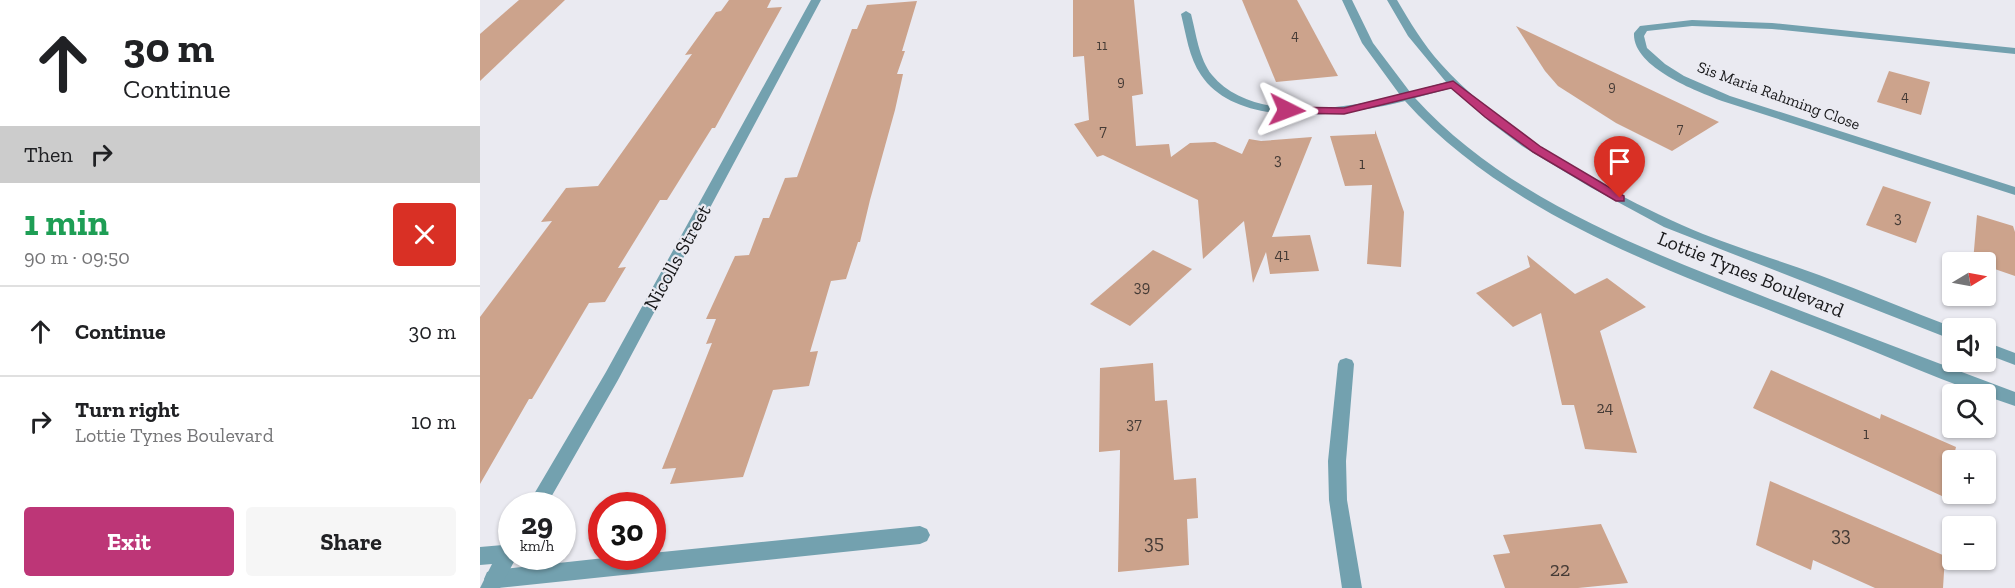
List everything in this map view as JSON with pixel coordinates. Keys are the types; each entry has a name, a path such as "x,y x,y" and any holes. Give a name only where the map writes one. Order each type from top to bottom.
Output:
{"street":[{"name":"Lottie Tynes Boulevard","path":"1347,0 1353,17 1379,62 1407,96 1439,129 1523,192 1582,225 1666,263 2015,399"},
{"name":"Lottie Tynes Boulevard","path":"1392,0 1420,47 1453,84 1537,149 1599,188 1671,224 1942,330"},
{"name":"Nicolls Street","path":"544,492 612,376 816,2"},
{"path":"1186,14 1205,74 1213,85 1232,97 1257,105 1313,112 1361,108 1453,84"},
{"name":"Sis Maria Rahming Close","path":"2015,51 1818,30 1727,24 1682,23 1644,28 1639,33 1638,41 1645,52 1657,62 1702,88 1770,113 2015,191"},
{"path":"1996,352 2015,359"},
{"path":"1346,364 1337,450 1338,500 1352,588"},
{"path":"491,583 920,535"},
{"path":"480,556 498,552"},
{"path":"491,583 498,570"}],"building":[{"path":"519,0 565,0 480,81 480,34"},
{"path":"729,0 771,0 767,8 782,7 715,128 712,128 667,200 660,200 618,268 626,267 605,302 589,303 532,399 529,399 480,484 480,317 552,221 541,222 566,188 598,186 692,54 685,55 716,12 721,11"},
{"path":"1073,0 1134,0 1143,94 1132,96 1136,146 1169,144 1171,157 1190,143 1215,142 1242,154 1249,139 1261,141 1312,137 1272,237 1310,235 1319,271 1270,274 1266,252 1253,283 1244,221 1203,259 1198,200 1103,155 1097,157 1074,124 1089,120 1084,56 1073,57"},
{"path":"1242,0 1297,0 1338,76 1276,82"},
{"path":"917,1 897,74 903,74 895,110 860,242 858,242 846,279 831,281 810,352 818,351 809,386 773,390 743,477 670,484 676,468 662,469 712,343 706,344 716,319 706,319 735,256 749,255 763,218 769,218 785,178 797,177 852,29 857,29 867,5"},
{"path":"1516,26 1719,122 1672,151 1616,123 1558,86 1545,71"},
{"path":"1889,71 1930,82 1921,115 1877,102"},
{"path":"1375,130 1404,212 1401,267 1367,264 1372,185 1345,186 1330,136 1375,134"},
{"path":"1883,186 1931,202 1916,243 1866,225"},
{"path":"1977,215 2013,226 2015,276 1996,269 1996,252 1974,252"},
{"path":"1153,250 1192,269 1130,326 1090,304"},
{"path":"1527,255 1575,294 1607,278 1646,307 1600,331 1637,453 1585,449 1574,405 1562,405 1541,313 1513,327 1476,293 1530,267"},
{"path":"1153,363 1155,401 1167,400 1174,480 1196,478 1198,518 1187,519 1189,565 1118,572 1120,450 1099,452 1100,368"},
{"path":"1771,370 1880,419 1881,414 1956,447 1955,450 1942,450 1942,496 1753,408"},
{"path":"1770,481 1942,555 1943,588 1875,588 1813,560 1811,570 1756,545"},
{"path":"1601,524 1628,583 1578,588 1505,588 1493,555 1510,553 1503,535"}],"route":[{"path":"1287,110 1344,111 1376,105 1453,84 1537,149 1599,188 1620,198"}]}
